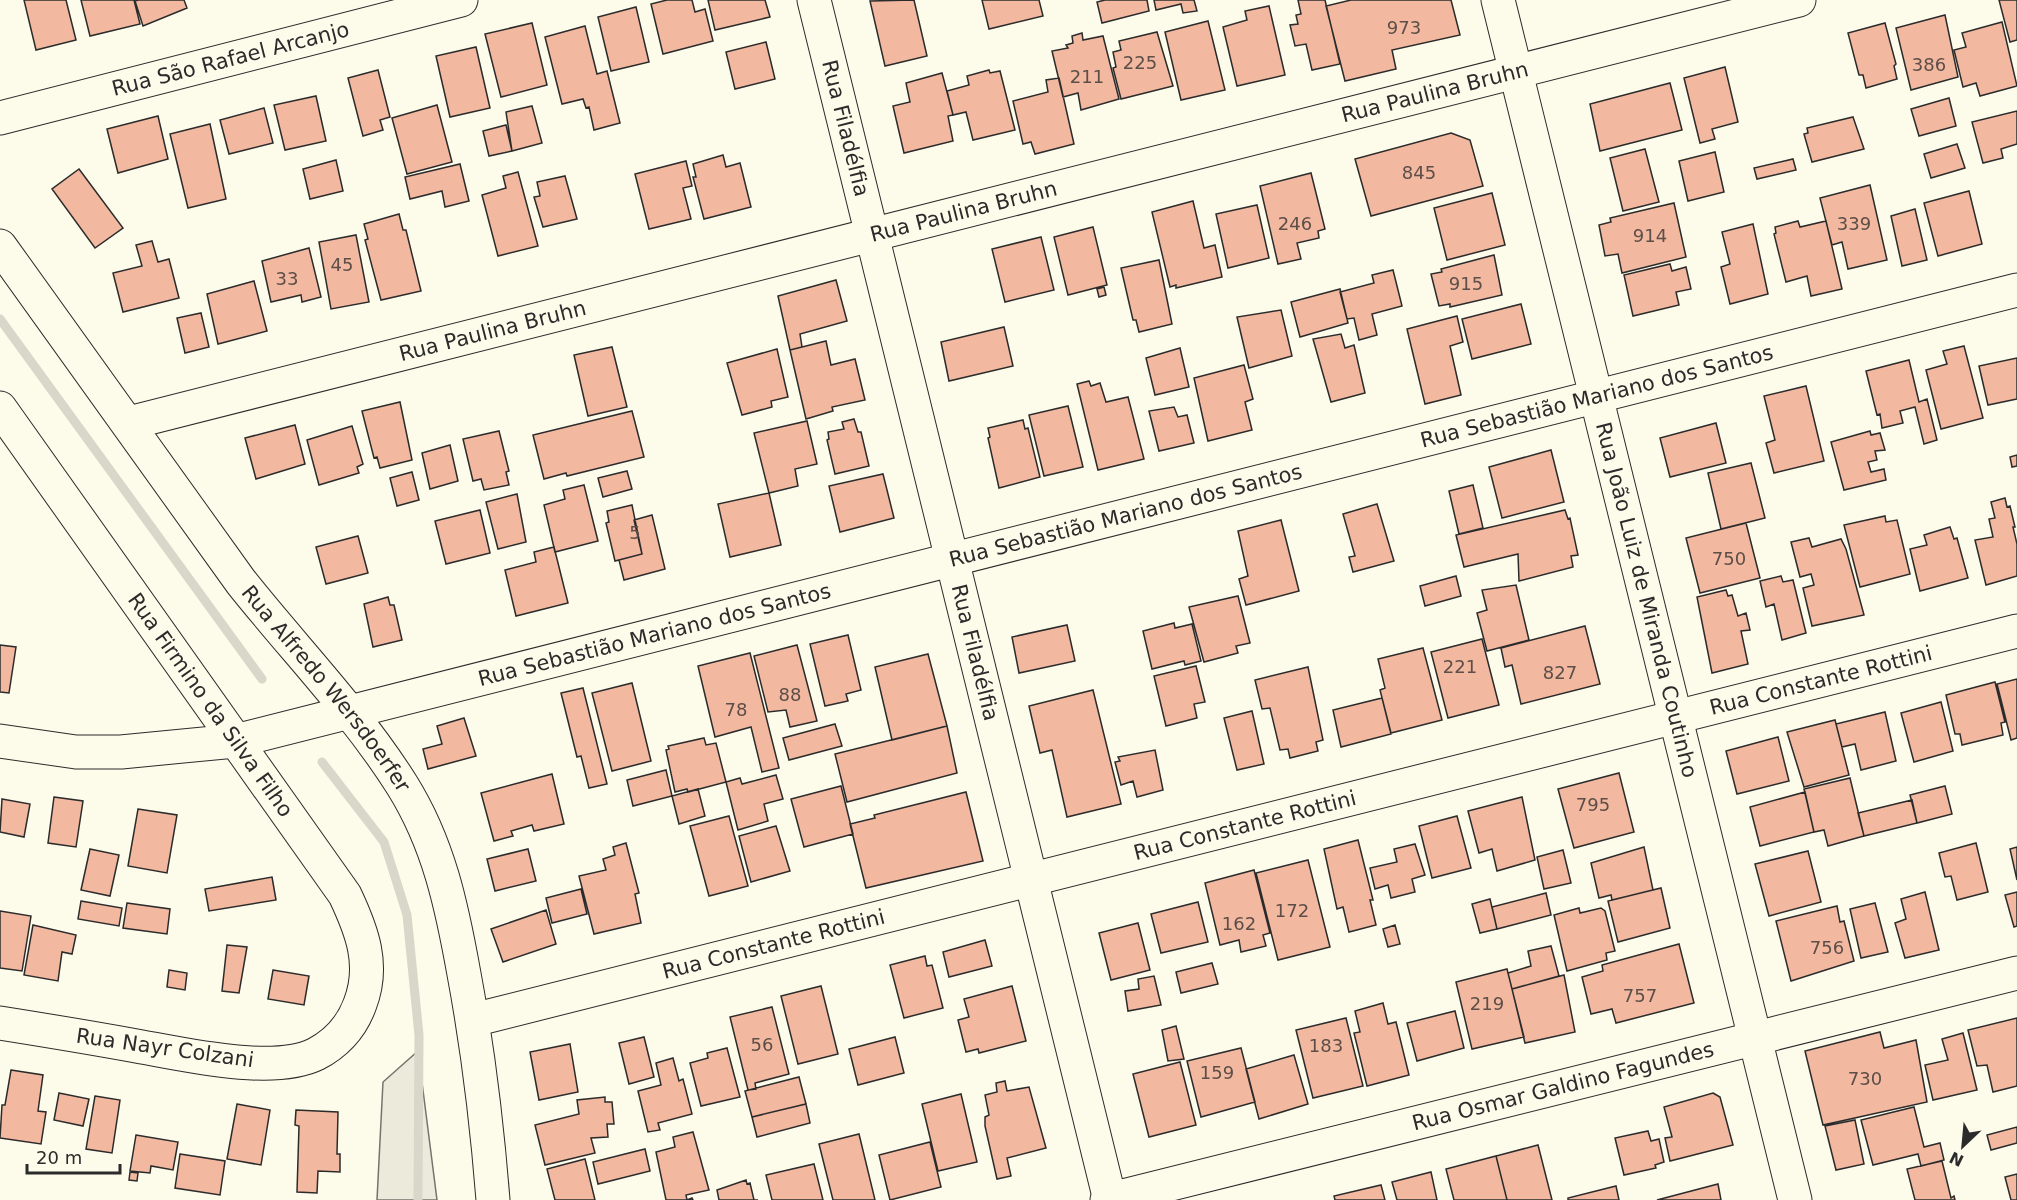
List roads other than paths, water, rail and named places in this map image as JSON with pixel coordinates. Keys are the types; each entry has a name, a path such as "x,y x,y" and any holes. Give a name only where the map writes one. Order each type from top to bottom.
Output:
{"street":[{"name":"Rua São Rafael Arcanjo","path":"0,118 461,0"},
{"name":"Rua Filadélfia","path":"814,0 1109,1200"},
{"name":"Rua João Luiz de Miranda Coutinho","path":"1498,0 1795,1200"},
{"name":"Rua Paulina Bruhn","path":"129,423 1799,0"},
{"name":"Rua Alfredo Wersdoerfer","path":"0,246 241,582 277,627 351,711 403,786 436,850 448,891 473,1020 487,1124 493,1200"},
{"name":"Rua Sebastião Mariano dos Santos","path":"0,741 76,752 121,752 236,741 2017,290"},
{"name":"Rua Firmino da Silva Filho","path":"0,408 345,896 358,922 366,946 368,971 363,997 354,1022"},
{"name":"Rua Constante Rottini","path":"473,1020 2017,631"},
{"name":"Rua Osmar Galdino Fagundes","path":"1109,1200 2017,973"},
{"name":"Rua Nayr Colzani","path":"0,1023 196,1056 252,1062 288,1061 315,1055 336,1041 354,1022"}],"waterway":[{"path":"0,319 262,679"},
{"path":"322,762 384,842 407,915 419,1035 418,1200"}]}
